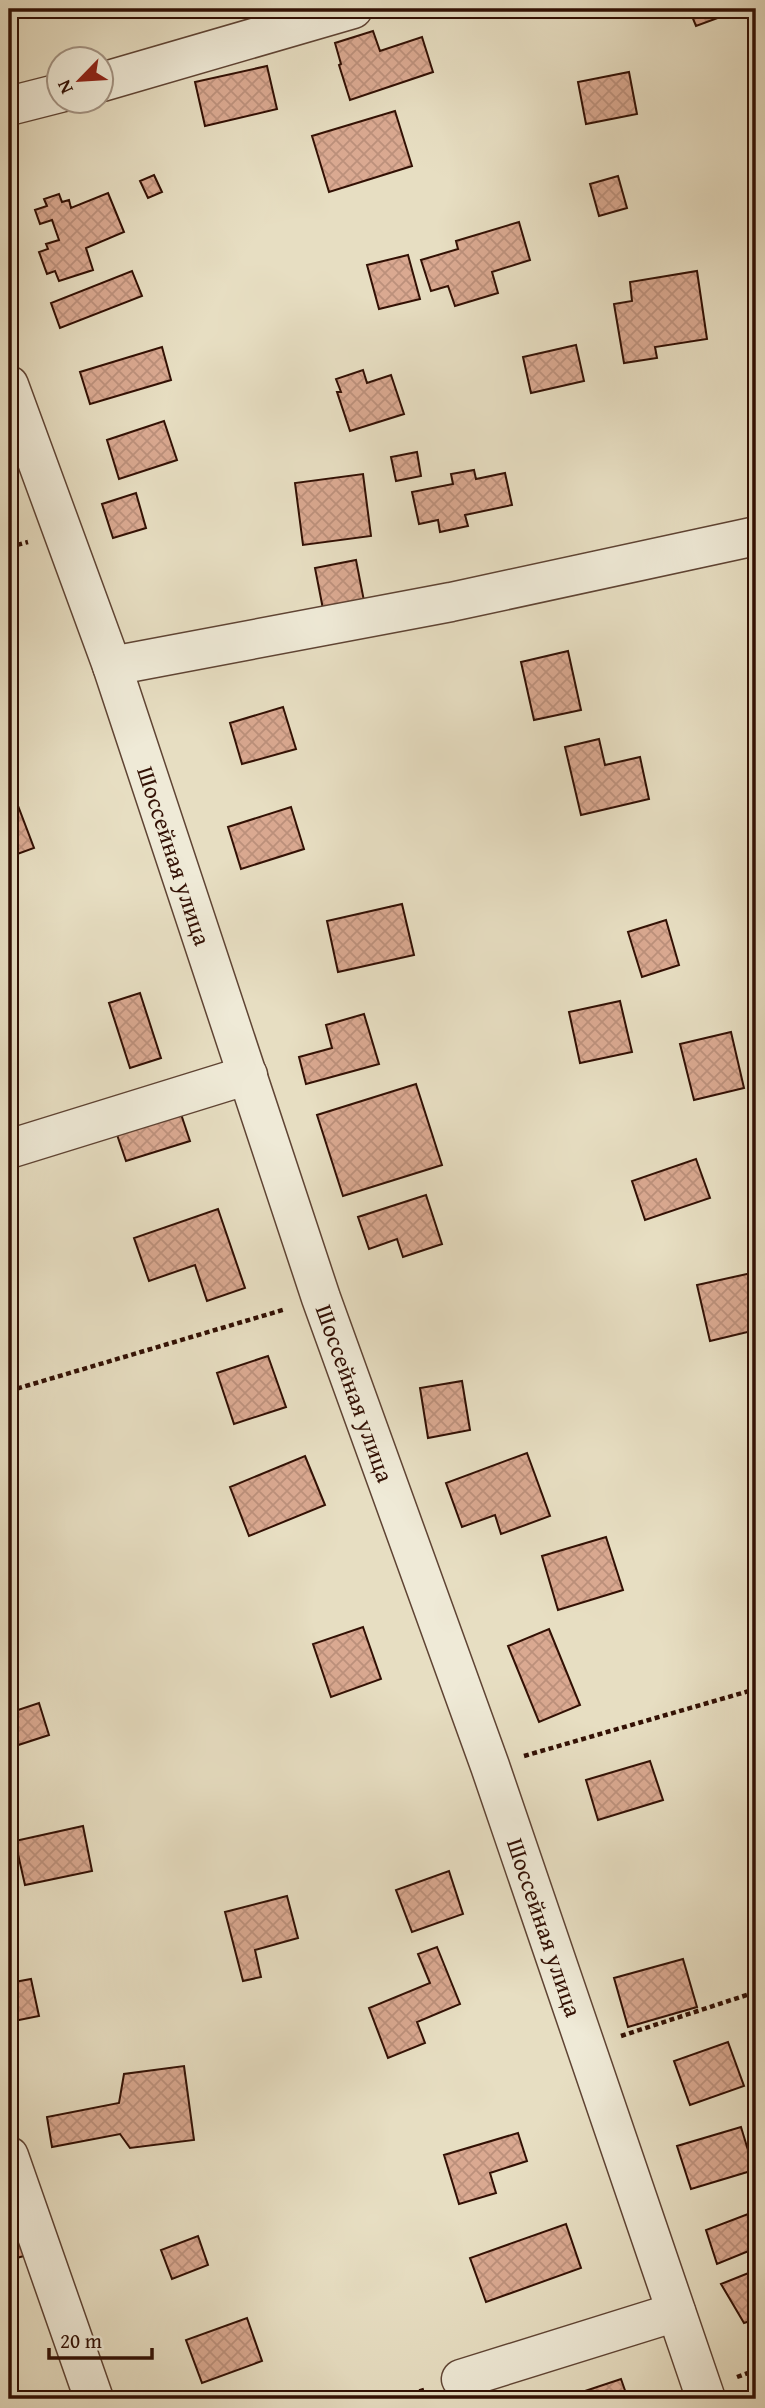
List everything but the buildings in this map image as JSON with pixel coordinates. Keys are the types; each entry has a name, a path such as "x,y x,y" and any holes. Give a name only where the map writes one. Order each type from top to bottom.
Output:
{"street":[{"path":"116,78 353,9"},
{"path":"9,106 46,97"},
{"name":"Шоссейная улица","path":"9,385 111,666 321,1298 490,1766 706,2399"},
{"path":"111,666 452,602 756,536"},
{"path":"9,1149 248,1075"},
{"path":"9,2156 94,2399"},
{"path":"461,2378 676,2312"}],"path":[{"path":"9,1391 321,1298"},
{"path":"490,1766 756,1689"},
{"path":"585,2047 756,1992"}]}
